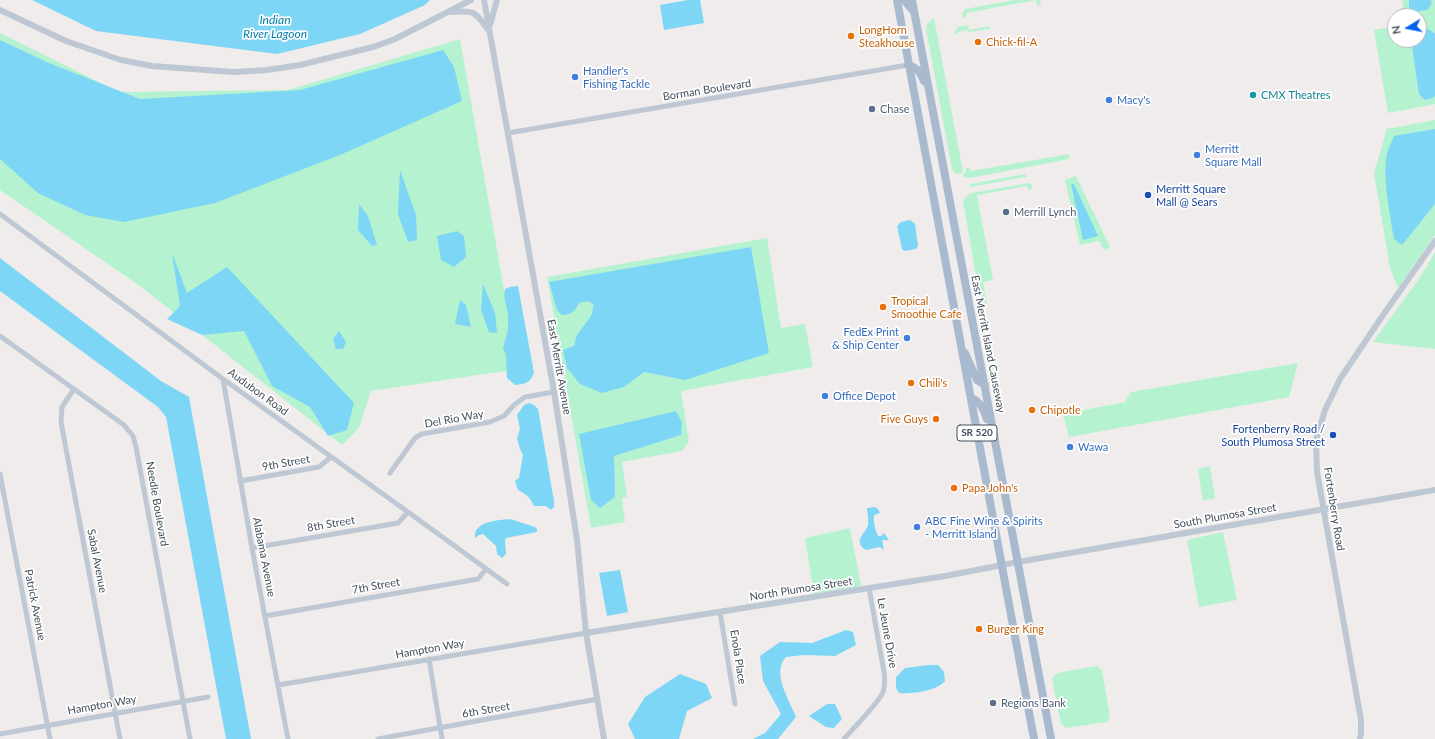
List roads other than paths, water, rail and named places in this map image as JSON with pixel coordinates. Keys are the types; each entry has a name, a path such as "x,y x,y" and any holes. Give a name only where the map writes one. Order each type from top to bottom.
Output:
{"main road":[{"name":"SR 520","path":"897,0 1034,739"},
{"path":"904,0 915,13"},
{"name":"East Merritt Island Causeway","path":"912,0 1051,739"},
{"path":"908,65 916,67 920,71 931,100"},
{"path":"962,348 978,380 985,385"},
{"path":"971,398 978,401 983,408 995,439"}],"street":[{"path":"0,10 66,41 121,60 159,66 233,72 267,70 300,65 372,47 395,39 471,0"},
{"name":"East Merritt Avenue","path":"484,0 554,392 576,540 586,633 604,739"},
{"path":"490,30 497,0"},
{"path":"448,12 473,12 477,14 490,30"},
{"name":"Borman Boulevard","path":"508,133 908,65"},
{"name":"Audubon Road","path":"0,214 223,379 506,584"},
{"name":"Fortenberry Road","path":"1360,739 1362,734 1361,720 1316,472 1316,440 1325,410 1340,379 1435,241"},
{"name":"Needle Boulevard","path":"0,336 124,425 133,436 190,739"},
{"name":"Alabama Avenue","path":"223,379 252,548 288,739"},
{"name":"Sabal Avenue","path":"74,389 62,407 61,422 120,739"},
{"name":"Del Rio Way","path":"390,472 415,438 422,434 490,422 504,416 514,405 525,397 554,392"},
{"name":"9th Street","path":"240,481 319,467 332,457"},
{"name":"Patrick Avenue","path":"0,474 50,739"},
{"name":"South Plumosa Street","path":"1018,562 1435,490"},
{"name":"8th Street","path":"252,548 398,523 408,512"},
{"name":"North Plumosa Street","path":"586,633 869,588 1018,562"},
{"name":"7th Street","path":"265,616 478,579 486,569"},
{"name":"Le Jeune Drive","path":"844,739 878,700 883,692 885,684 869,588"},
{"name":"Enola Place","path":"720,612 735,704"},
{"name":"Hampton Way","path":"278,685 586,633"},
{"path":"429,659 442,739"},
{"name":"Hampton Way","path":"0,734 208,697"},
{"name":"6th Street","path":"378,739 598,700"}],"water":[{"name":"Indian River Lagoon","path":"32,0 430,0 425,5 360,34 277,54 96,31"},
{"path":"688,0 700,0 704,23 664,30 660,5"},
{"path":"1409,0 1431,0 1430,7 1427,10 1427,8 1409,8"},
{"path":"1427,29 1435,34 1435,96 1425,100 1419,94 1412,48 1427,48"},
{"path":"0,40 49,63 140,99 300,90 443,50 454,67 462,101 340,155 215,203 124,222 85,215 38,193 0,159"},
{"path":"1435,129 1435,204 1402,245 1394,239 1385,173 1387,153 1394,136"},
{"path":"400,170 416,215 417,240 408,242 398,214"},
{"path":"1071,184 1074,184 1098,236 1083,240"},
{"path":"359,204 368,216 377,245 372,246 358,230"},
{"path":"910,220 915,224 918,246 916,249 905,251 902,249 897,226 901,222"},
{"path":"457,231 464,236 466,257 454,267 441,260 437,236"},
{"path":"751,247 769,353 685,380 644,372 624,387 602,393 580,384 567,368 563,350 574,346 577,335 591,316 594,305 588,301 579,303 573,312 562,315 557,310 549,282"},
{"path":"172,253 187,293 227,267 354,403 347,430 328,436 310,407 272,386 244,331 202,335 167,319 180,306"},
{"path":"0,258 161,381 189,397 251,739 226,739 166,417 158,407 0,291"},
{"path":"483,284 495,313 497,333 489,332 481,310"},
{"path":"518,286 534,373 531,379 527,382 515,385 507,378 506,356 503,348 508,330 508,315 504,295 505,289"},
{"path":"460,300 466,305 471,327 455,324"},
{"path":"339,331 346,342 343,349 336,349 333,339"},
{"path":"529,403 538,409 554,501 554,507 551,510 546,506 534,506 528,496 518,490 515,481 519,478 523,455 517,439 520,429 517,415 524,405"},
{"path":"676,411 682,422 681,435 614,456 615,497 600,508 591,500 579,434"},
{"path":"875,507 880,513 874,515 874,526 878,536 881,536 884,533 889,540 882,540 884,550 880,547 866,550 862,547 860,540 868,525 867,508"},
{"path":"510,519 535,527 537,532 506,538 506,554 502,558 497,554 496,546 483,534 475,538 475,532 482,525 488,522"},
{"path":"620,570 628,612 607,616 599,573"},
{"path":"846,630 853,632 856,645 835,656 804,655 786,657 782,663 780,671 781,678 796,717 778,739 753,739 765,733 781,714 763,681 760,656 780,642 812,643"},
{"path":"938,665 944,672 945,681 930,689 911,693 899,693 896,688 896,677 905,668"},
{"path":"680,674 706,684 712,698 687,711 679,739 635,739 628,724 645,697"},
{"path":"827,704 835,704 842,719 834,728 826,727 809,716"}],"place":[{"name":"LongHorn Steakhouse","path":"851,36"},
{"name":"Chick-fil-A","path":"978,42"},
{"name":"Handler's Fishing Tackle","path":"575,77"},
{"name":"CMX Theatres","path":"1253,95"},
{"name":"Macy's","path":"1109,100"},
{"name":"Chase","path":"872,109"},
{"name":"Merritt Square Mall","path":"1197,155"},
{"name":"Merritt Square Mall @ Sears","path":"1148,195"},
{"name":"Merrill Lynch","path":"1006,212"},
{"name":"Tropical Smoothie Cafe","path":"883,307"},
{"name":"FedEx Print & Ship Center","path":"907,338"},
{"name":"Chili's","path":"911,383"},
{"name":"Office Depot","path":"825,396"},
{"name":"Chipotle","path":"1032,410"},
{"name":"Five Guys","path":"936,419"},
{"name":"Fortenberry Road / South Plumosa Street","path":"1333,435"},
{"name":"Wawa","path":"1070,447"},
{"name":"Papa John's","path":"954,488"},
{"name":"ABC Fine Wine & Spirits - Merritt Island","path":"917,527"},
{"name":"Burger King","path":"979,629"},
{"name":"Regions Bank","path":"993,703"}]}
